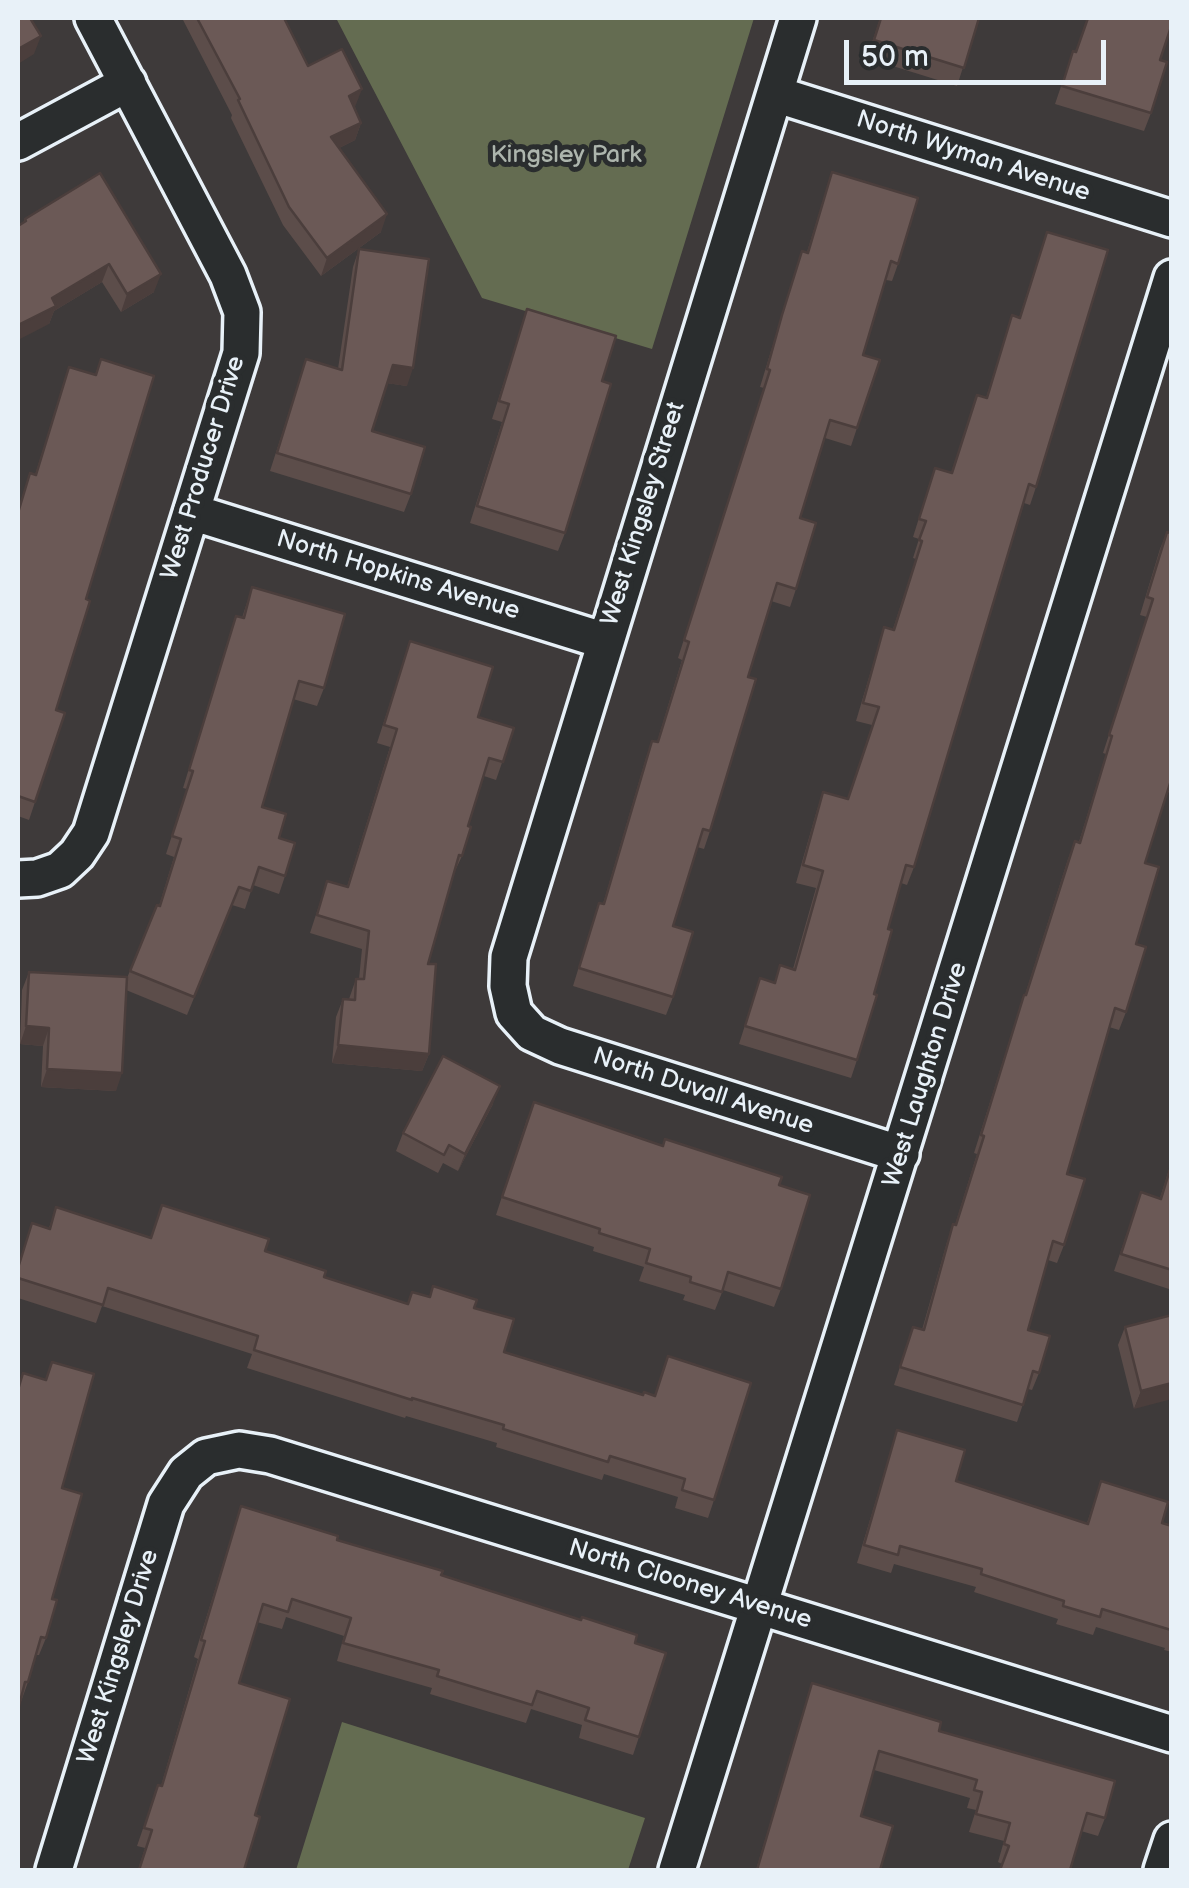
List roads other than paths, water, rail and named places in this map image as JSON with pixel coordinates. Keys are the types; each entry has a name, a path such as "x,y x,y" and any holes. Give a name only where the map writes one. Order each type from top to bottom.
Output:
{"street":[{"name":"West Producer Drive","path":"18,879 37,878 60,870 91,833 242,353 242,312 228,275 93,18"},
{"name":"West Kingsley Street","path":"514,1013 508,986 509,957 798,18"},
{"path":"18,142 128,83"},
{"name":"North Wyman Avenue","path":"775,94 1172,219"},
{"name":"West Laughton Drive","path":"678,1870 1172,278"},
{"name":"North Hopkins Avenue","path":"192,512 605,640"},
{"name":"North Duvall Avenue","path":"514,1013 532,1034 560,1046 902,1154"},
{"name":"North Clooney Avenue","path":"206,1456 239,1450 270,1455 1172,1734"},
{"name":"West Kingsley Drive","path":"54,1870 166,1504 186,1473 206,1456"},
{"path":"1162,1870 1172,1840"}],"park label":[{"name":"Kingsley Park","path":"566,156"}]}
